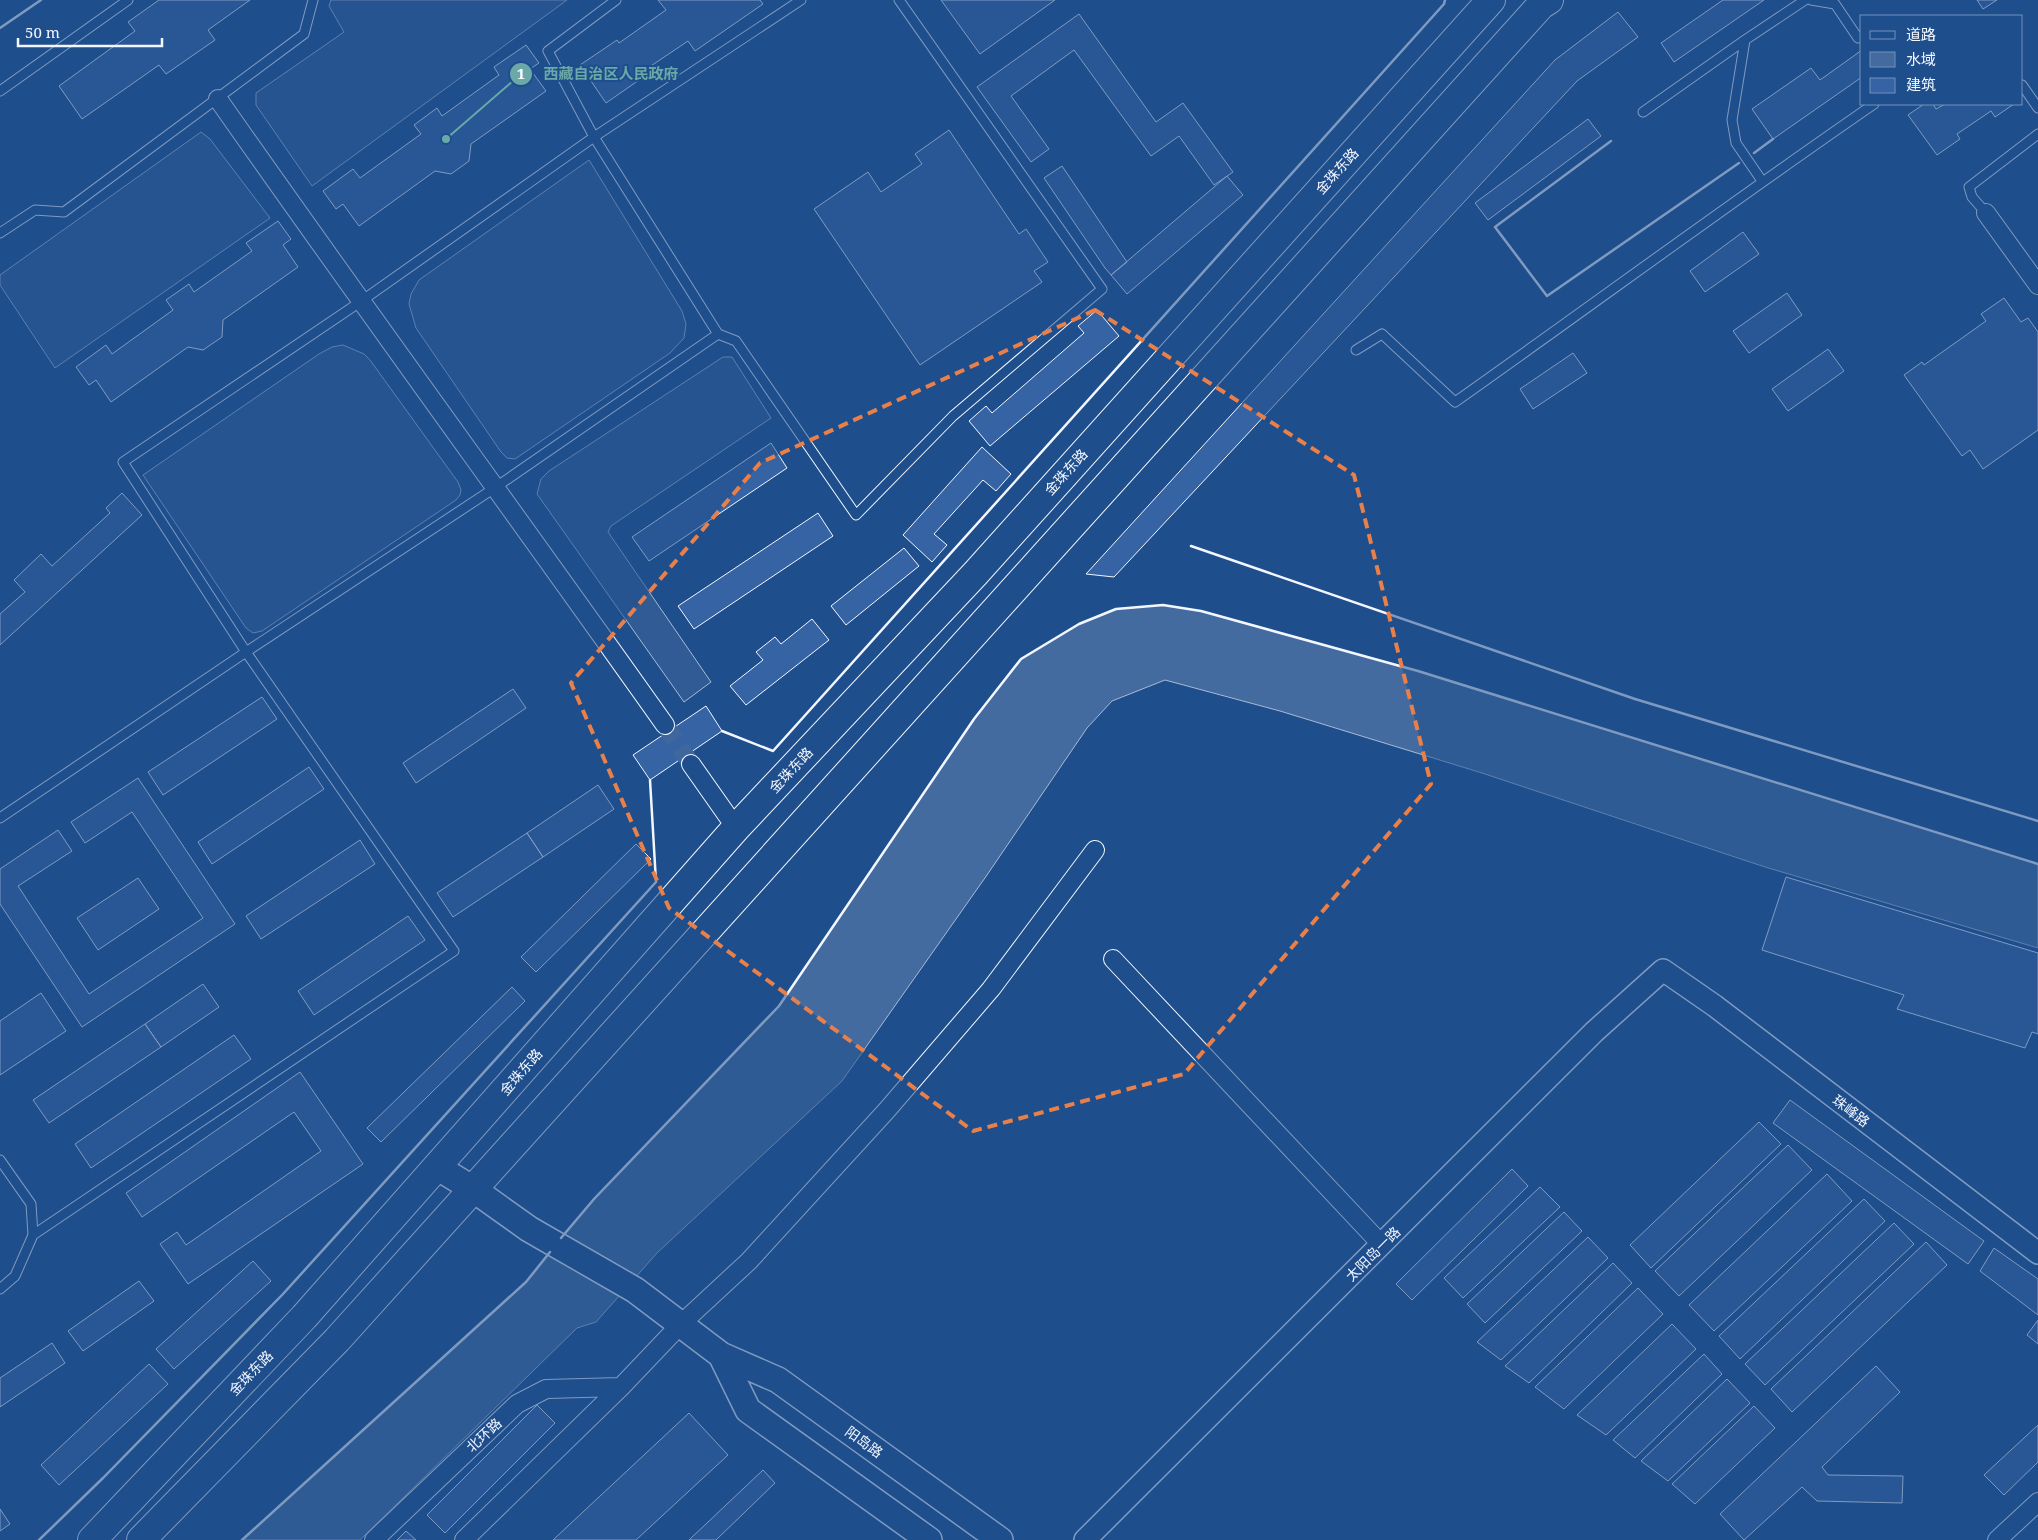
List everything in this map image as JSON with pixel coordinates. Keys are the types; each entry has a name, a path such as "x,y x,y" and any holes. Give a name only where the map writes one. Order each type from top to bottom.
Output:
{"highway":[{"name":"金珠东路","path":"92,1540 304,1317 736,828 975,574 1491,0"},
{"path":"141,1540 337,1340 1542,2"}],"main road":[{"name":"阳岛路","path":"437,1167 473,1189 530,1229 635,1290 721,1355 778,1380 1000,1540"},
{"name":"阳岛路","path":"721,1355 748,1410 929,1540"}],"street":[{"path":"218,99 360,302 496,487 666,725"},
{"path":"1986,214 2038,285"},
{"path":"691,764 736,828"},
{"path":"464,1540 621,1387 681,1324 749,1261 887,1110 991,989 1095,850"},
{"path":"1113,959 1382,1245"},
{"name":"太阳岛一路","path":"1085,1540 1594,1032 1663,970"},
{"name":"珠峰路","path":"1663,970 1715,1006 2038,1253"},
{"name":"北环路","path":"374,1540 517,1404 546,1389 621,1387"},
{"path":"1997,1540 2038,1502"}],"lane":[{"path":"0,91 128,0"},
{"path":"0,233 35,210 64,212 218,99 304,34 313,0"},
{"path":"616,0 548,51 594,137 718,334 736,341 856,514 953,416 1102,289 899,0"},
{"path":"32,1236 454,951 246,652 123,462 360,302 594,137 801,0"},
{"path":"1643,112 1805,0"},
{"path":"1811,0 1835,4 1858,38"},
{"path":"1745,40 1732,120 1736,143 1762,180"},
{"path":"2023,86 2038,108"},
{"path":"1356,350 1382,334 1455,402 1583,312 1762,180 1873,105"},
{"path":"1986,214 1972,197 1969,186 2038,134"},
{"path":"0,818 246,652 496,487 718,334"},
{"path":"0,1160 31,1204 32,1236 15,1276 0,1290"}],"highlighted area":[{"path":"1095,310 1354,475 1431,784 1184,1074 973,1131 669,908 571,683 760,463"}],"shaded area":[{"path":"331,0 567,0 312,186 256,105 256,93 344,32 329,6"},
{"path":"201,132 210,139 270,218 55,368 0,285 0,275"},
{"path":"589,160 682,311 686,324 684,338 670,353 515,459 507,458 416,328 409,304 411,294 419,280"},
{"path":"343,345 364,354 370,360 458,482 461,490 460,495 456,500 262,631 253,633 246,628 143,475 319,354 332,347"},
{"path":"723,357 732,357 771,418 611,526 608,532 711,682 684,702 537,494 541,479 549,471"}],"water":[{"path":"1163,605 1201,611 1418,671 2038,864 2038,948 1765,867 1482,773 1280,711 1165,680 1112,701 1087,728 987,875 842,1081 657,1253 596,1322 577,1328 360,1540 242,1540 526,1282 594,1199 779,1006 974,719 1021,659 1079,624 1116,609"}],"building":[{"path":"159,0 250,0 208,30 215,40 166,74 159,65 82,119 59,86 135,31 128,22"},
{"path":"658,0 760,0 763,4 695,51 688,41 639,74 642,78 606,103 580,65 617,40 619,43 666,10"},
{"path":"941,0 1055,0 980,54"},
{"path":"1723,0 1764,0 1674,62 1661,43"},
{"path":"1977,0 1997,0 1983,9"},
{"path":"1618,12 1638,37 1577,81 1114,577 1086,574 1555,60"},
{"path":"1079,14 1156,122 1183,103 1233,172 1214,185 1179,136 1151,156 1074,50 1011,96 1049,149 1031,162 977,87"},
{"path":"526,45 539,63 530,69 546,91 471,144 469,161 451,174 435,171 359,226 343,204 336,209 323,191 353,169 360,178 421,134 414,125 437,108 442,116 499,75 494,67"},
{"path":"1860,51 1860,78 1773,139 1752,109 1811,68 1820,80"},
{"path":"1923,105 1934,105 1936,109 1943,105 2013,105 1995,117 1991,111 1957,134 1960,139 1937,155 1908,115"},
{"path":"1588,119 1601,136 1488,220 1475,203"},
{"path":"949,130 1019,234 1026,229 1048,262 1034,271 1042,282 920,365 814,209 868,172 881,192 922,164 915,154"},
{"path":"1062,166 1127,262 1111,275 1044,178"},
{"path":"1227,176 1243,195 1127,294 1111,275"},
{"path":"278,221 291,239 283,245 298,267 223,320 222,337 203,350 188,347 111,402 96,380 89,385 76,367 106,345 112,354 173,310 166,300 189,284 194,292 252,251 246,243"},
{"path":"1743,232 1759,254 1705,292 1690,271"},
{"path":"1787,293 1802,315 1749,353 1733,331"},
{"path":"2004,298 2021,322 2028,318 2038,332 2038,430 1983,469 1970,450 1962,456 1904,375 1922,362 1924,365 1986,321 1981,314"},
{"path":"1097,310 1119,336 990,446 969,421 986,406 992,413 1084,333 1078,326"},
{"path":"1828,349 1844,371 1788,411 1772,389"},
{"path":"1573,353 1587,373 1533,409 1520,389"},
{"path":"771,443 787,468 649,561 632,537"},
{"path":"982,447 1011,474 996,491 983,480 934,534 947,545 932,562 903,535"},
{"path":"122,493 142,515 0,645 0,614 25,592 14,580 41,554 52,566 110,513 106,508"},
{"path":"818,513 833,536 694,629 678,606"},
{"path":"904,548 919,566 846,625 831,606"},
{"path":"812,619 829,640 746,705 730,686 763,660 756,652 775,637 781,644"},
{"path":"513,689 526,708 416,783 403,763"},
{"path":"262,697 277,719 163,795 148,772"},
{"path":"706,706 722,731 650,780 633,755"},
{"path":"309,767 324,789 212,864 198,842"},
{"path":"138,778 235,924 82,1027 0,904 0,869 58,830 72,851 18,886 89,994 203,918 132,812 85,843 71,822"},
{"path":"598,785 614,809 543,857 527,833"},
{"path":"527,833 543,857 453,917 437,893"},
{"path":"360,840 375,864 261,939 246,916"},
{"path":"636,844 651,859 536,972 521,957"},
{"path":"1786,877 2038,953 2038,1034 2032,1032 2025,1048 1897,1009 1904,995 1762,950"},
{"path":"138,878 159,909 98,950 77,918"},
{"path":"408,916 425,940 314,1015 298,991"},
{"path":"203,984 219,1007 161,1047 145,1024"},
{"path":"512,987 525,1001 381,1142 367,1128"},
{"path":"41,993 66,1031 0,1075 0,1021"},
{"path":"145,1024 161,1047 49,1123 33,1100"},
{"path":"234,1035 251,1059 91,1168 75,1144"},
{"path":"300,1072 363,1164 188,1284 160,1244 177,1232 186,1245 321,1151 294,1112 142,1217 126,1193"},
{"path":"1790,1100 1984,1241 1968,1264 1773,1123"},
{"path":"1759,1122 1781,1144 1651,1268 1630,1245"},
{"path":"1788,1145 1812,1170 1679,1296 1655,1271"},
{"path":"1512,1169 1528,1186 1412,1300 1396,1284"},
{"path":"1827,1174 1852,1201 1714,1331 1689,1305"},
{"path":"1540,1187 1560,1207 1463,1298 1444,1278"},
{"path":"1864,1199 1885,1221 1740,1359 1719,1336"},
{"path":"1564,1212 1582,1231 1485,1323 1467,1304"},
{"path":"1894,1223 1914,1244 1765,1385 1745,1364"},
{"path":"1588,1237 1608,1258 1501,1360 1477,1342"},
{"path":"1926,1242 1947,1265 1792,1412 1771,1389"},
{"path":"1994,1248 2038,1279 2038,1315 1980,1271"},
{"path":"253,1261 271,1281 174,1369 156,1349"},
{"path":"1613,1263 1632,1283 1529,1383 1505,1366"},
{"path":"139,1281 154,1301 83,1351 68,1331"},
{"path":"1638,1288 1663,1314 1564,1409 1535,1387"},
{"path":"2038,1320 2038,1344 2027,1335"},
{"path":"1672,1324 1696,1349 1606,1435 1577,1415"},
{"path":"52,1343 65,1363 0,1407 0,1378"},
{"path":"1704,1354 1722,1374 1635,1458 1613,1440"},
{"path":"149,1364 168,1384 59,1485 41,1465"},
{"path":"1876,1366 1900,1392 1822,1467 1828,1475 1903,1476 1902,1503 1817,1501 1802,1487 1744,1540 1720,1514"},
{"path":"1727,1379 1750,1403 1668,1481 1641,1461"},
{"path":"537,1405 555,1423 445,1533 427,1515"},
{"path":"1754,1406 1775,1428 1695,1504 1672,1484"},
{"path":"689,1413 728,1455 636,1540 553,1540"},
{"path":"2038,1425 2038,1462 2004,1495 1984,1475"},
{"path":"763,1470 775,1483 716,1540 689,1540"},
{"path":"0,1509 10,1524 0,1531"},
{"path":"406,1531 416,1540 397,1540"}],"tunnel":[{"path":"665,725 691,764"}],"wall":[{"path":"0,28 41,0"},
{"path":"722,731 773,751 1444,4 1445,0"},
{"path":"1754,153 1773,139"},
{"path":"1611,141 1495,227 1547,296 1739,163"},
{"path":"1191,546 1635,699 2038,821"},
{"path":"561,1238 594,1199 779,1006 974,719 1021,659 1079,624 1116,609 1163,605 1201,611 1418,671 2038,864"},
{"path":"39,1540 103,1478 283,1294 656,882 650,780"},
{"path":"242,1540 526,1282 550,1252"}],"place":[{"name":"西藏自治区人民政府","path":"446,139"}]}
